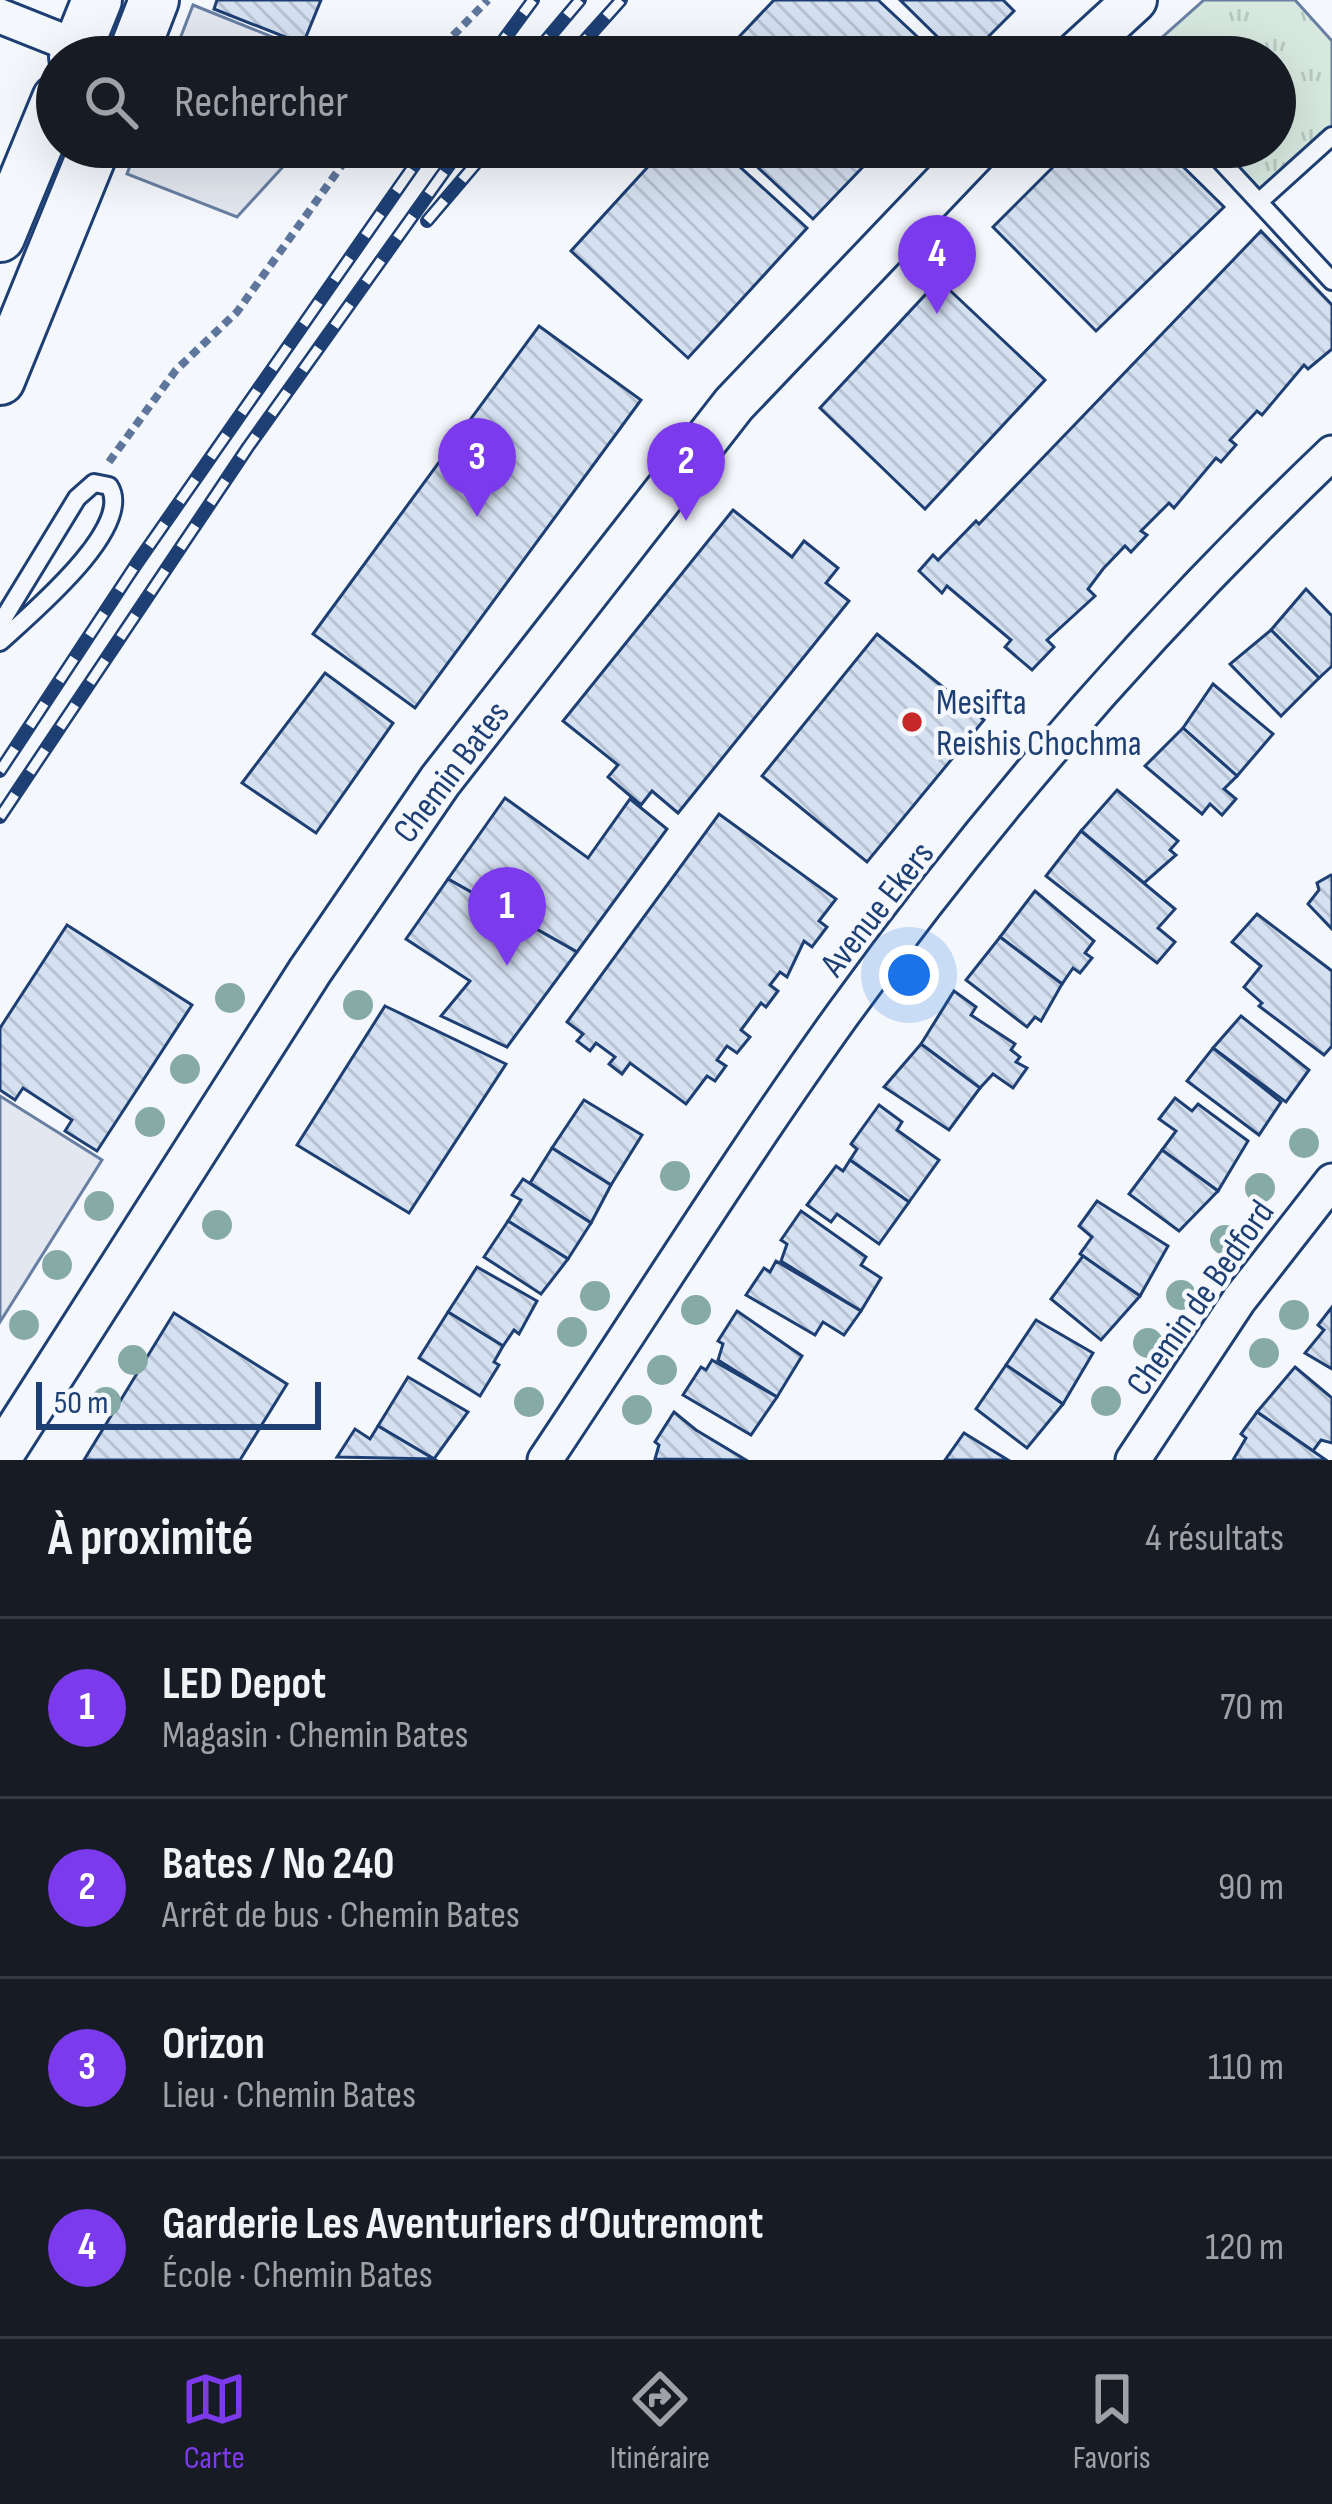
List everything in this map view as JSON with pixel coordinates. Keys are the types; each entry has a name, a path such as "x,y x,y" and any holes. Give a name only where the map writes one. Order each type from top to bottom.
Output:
{"main road":[{"path":"89,36 97,0"},
{"path":"140,36 154,0"},
{"path":"0,237 36,149"},
{"path":"0,380 86,168"}],"street":[{"path":"1106,36 1135,0"},
{"path":"0,16 45,36"},
{"name":"Chemin Bates","path":"0,1456 310,971 440,781 734,404 959,168"},
{"name":"Avenue Ekers","path":"544,1460 900,938 1042,764 1332,453"},
{"name":"Chemin de Bedford","path":"1133,1460 1239,1300 1332,1181"}],"lane":[{"path":"1261,200 1332,136"},
{"path":"1229,168 1332,281"},
{"path":"0,625 77,498 94,483 109,486 115,494 103,532 66,578 0,642"}],"path":[{"path":"453,36 488,0"},
{"path":"94,483 176,370 237,313 340,168"}],"green space":[{"path":"1204,0 1295,0 1332,41 1332,136 1261,200 1229,168 1296,168 1296,36 1164,36"}],"shaded area":[{"path":"193,5 270,36 181,36"},
{"path":"129,168 282,168 237,217 127,174"},
{"path":"0,1096 102,1160 0,1322"}],"building":[{"path":"217,0 321,0 306,36 283,36 214,9"},
{"path":"774,0 878,0 917,36 740,36"},
{"path":"900,0 1003,0 1014,11 989,36 937,36"},
{"path":"647,168 741,168 807,228 688,358 571,251"},
{"path":"758,168 862,168 813,219"},
{"path":"1052,168 1184,168 1224,207 1096,331 993,227"},
{"path":"1261,231 1332,305 1332,349 1308,369 1304,365 1262,415 1257,411 1230,440 1236,445 1221,462 1216,458 1174,508 1169,503 1141,531 1147,535 1131,552 1125,546 1103,569 1088,589 1095,596 1047,640 1054,647 1032,670 1005,647 1011,640 947,586 942,593 919,571 933,555 938,560 976,521 979,524"},
{"path":"939,280 1045,380 925,509 820,408"},
{"path":"539,326 641,400 415,708 313,634"},
{"path":"733,510 792,557 804,541 838,568 826,583 849,601 678,813 652,791 641,805 608,777 618,765 563,721"},
{"path":"1306,589 1332,616 1332,666 1319,678 1271,630"},
{"path":"1271,630 1319,678 1281,716 1230,664"},
{"path":"877,634 984,720 867,862 762,776"},
{"path":"325,673 393,723 316,833 242,783"},
{"path":"1213,684 1273,734 1237,776 1183,728"},
{"path":"1183,728 1237,776 1224,789 1236,799 1222,815 1210,804 1202,814 1145,766"},
{"path":"1117,790 1178,841 1170,850 1176,855 1144,883 1081,831"},
{"path":"505,798 588,858 630,799 667,829 577,952 448,879"},
{"path":"719,814 836,899 819,921 827,927 812,947 804,941 787,977 780,972 770,985 778,991 766,1007 761,1003 741,1030 750,1037 737,1053 727,1046 717,1060 726,1066 715,1081 707,1076 686,1104 630,1063 622,1074 609,1064 615,1057 596,1043 590,1051 577,1041 583,1034 567,1022"},
{"path":"1081,831 1175,909 1158,928 1175,942 1157,963 1046,876"},
{"path":"1332,875 1332,929 1308,904 1319,890 1317,883"},
{"path":"448,879 577,952 507,1047 441,1016 470,981 406,939"},
{"path":"1035,891 1094,941 1085,953 1092,958 1080,973 1073,968 1062,984 1000,937"},
{"path":"1257,914 1332,971 1332,1046 1324,1055 1259,1006 1262,1003 1244,987 1261,966 1232,942"},
{"path":"67,925 192,1005 97,1151 65,1131 72,1120 23,1088 15,1100 0,1090 0,1028"},
{"path":"1000,937 1062,984 1041,1021 1035,1017 1027,1027 966,980"},
{"path":"954,991 976,1007 971,1015 1015,1044 1011,1050 1020,1057 1016,1062 1027,1068 1013,1088 993,1074 980,1088 921,1044"},
{"path":"385,1006 506,1064 409,1213 297,1145"},
{"path":"1241,1016 1309,1070 1286,1102 1213,1048"},
{"path":"921,1044 980,1088 949,1130 884,1087"},
{"path":"1213,1048 1281,1102 1259,1135 1187,1081"},
{"path":"1175,1098 1192,1111 1198,1104 1248,1141 1218,1191 1162,1150 1176,1131 1159,1119"},
{"path":"584,1100 642,1135 611,1185 552,1148"},
{"path":"879,1105 902,1122 897,1130 939,1160 909,1202 850,1160 857,1149 851,1144"},
{"path":"552,1148 611,1185 591,1223 530,1183"},
{"path":"1162,1150 1218,1191 1179,1231 1129,1194"},
{"path":"850,1160 909,1202 879,1244 837,1214 831,1222 807,1205 836,1166 843,1171"},
{"path":"523,1179 591,1223 568,1259 508,1221 521,1200 512,1195"},
{"path":"1097,1201 1168,1246 1140,1296 1080,1254 1092,1237 1079,1226"},
{"path":"801,1211 866,1257 861,1265 881,1278 861,1311 781,1261 787,1244 781,1240"},
{"path":"508,1221 568,1259 541,1294 484,1257"},
{"path":"1083,1256 1140,1296 1101,1340 1051,1299"},
{"path":"776,1261 861,1311 844,1335 823,1322 815,1335 746,1295 764,1268 770,1272"},
{"path":"477,1267 537,1301 519,1334 514,1330 503,1346 448,1312"},
{"path":"1332,1307 1332,1369 1305,1353 1324,1330 1318,1325"},
{"path":"737,1311 802,1356 777,1397 718,1360 723,1344 718,1341"},
{"path":"448,1312 503,1346 494,1362 499,1365 480,1396 419,1358"},
{"path":"174,1313 287,1384 240,1460 84,1460"},
{"path":"1036,1320 1093,1353 1063,1404 1006,1365"},
{"path":"712,1360 777,1397 751,1435 683,1395 701,1367 706,1370"},
{"path":"1006,1365 1063,1404 1027,1448 976,1409"},
{"path":"1295,1367 1332,1398 1332,1443 1321,1440 1313,1451 1257,1412"},
{"path":"408,1377 468,1412 434,1459 378,1426"},
{"path":"674,1412 746,1460 655,1459 659,1445 655,1442"},
{"path":"1257,1412 1326,1460 1233,1460 1246,1438 1241,1434"},
{"path":"378,1426 434,1459 337,1457 355,1429 370,1439"},
{"path":"964,1433 1008,1460 945,1460"}],"railway":[{"path":"506,36 533,0"},
{"path":"550,36 580,0"},
{"path":"589,36 621,0"},
{"path":"0,771 137,563 412,168"},
{"path":"0,817 248,447 447,168"},
{"path":"427,221 472,168"}],"place":[{"name":"Garderie Les Aventuriers d’Outremont","path":"937,314"},
{"name":"Orizon","path":"477,517"},
{"name":"Bates / No 240","path":"686,521"},
{"name":"Mesifta Reishis Chochma","path":"912,722"},
{"name":"LED Depot","path":"507,966"}]}
